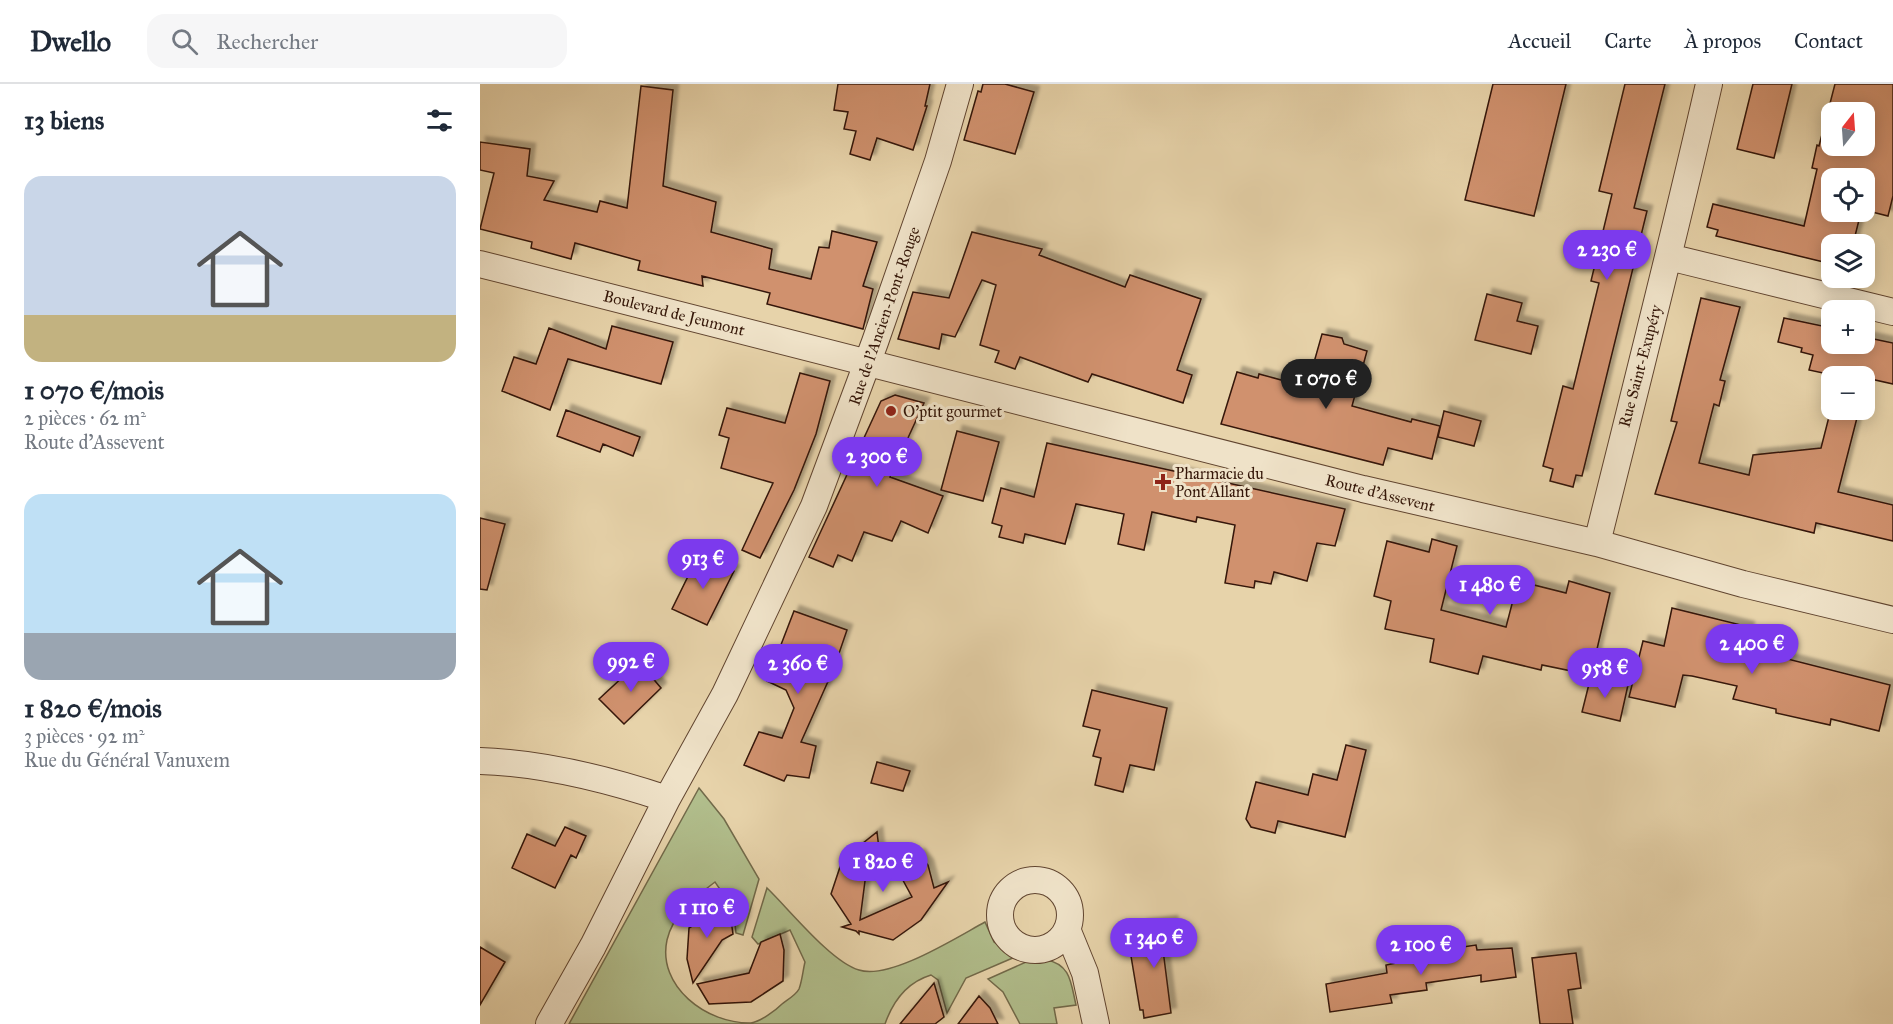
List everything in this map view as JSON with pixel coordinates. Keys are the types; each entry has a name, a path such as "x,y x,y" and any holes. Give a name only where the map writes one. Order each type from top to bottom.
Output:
{"street":[{"name":"Rue de l'Ancien-Pont-Rouge","path":"549,1024 593,946 667,800 725,694 809,517 868,363 938,162 960,84"},
{"name":"Rue Saint-Exupéry","path":"1597,543 1626,417 1669,257 1709,84"},
{"path":"1669,257 1893,312"},
{"name":"Boulevard de Jeumont","path":"480,264 868,363"},
{"name":"Route d'Assevent","path":"868,363 1396,498 1597,543 1743,584 1893,620"},
{"path":"480,761 544,767 598,778 667,800"},
{"path":"1067,929 1085,973 1096,1024"}],"green space":[{"path":"699,788 724,819 759,879 743,935 736,933 733,908 715,882 686,907 670,931 666,957 670,973 677,987 702,1009 734,1022 751,1023 772,1013 799,989 805,962 790,930 758,944 752,937 767,888 823,946 848,965 859,970 888,969 905,963 985,922 994,942 1015,957 966,978 947,1013 938,980 931,975 915,982 897,1000 885,1024 569,1024"},
{"path":"1046,960 1054,962 1065,970 1071,983 1076,1005 1054,1008 1057,1024 1020,1024 1003,992 988,979 1026,962"}],"building":[{"path":"838,84 930,84 925,106 927,106 913,150 877,138 870,160 850,154 856,131 844,129 848,112 834,110"},
{"path":"983,84 1005,84 1034,92 1015,154 964,140 978,91 981,92"},
{"path":"1493,84 1566,84 1534,216 1465,200"},
{"path":"1625,84 1665,84 1634,208 1647,211 1582,476 1576,475 1573,487 1550,481 1553,469 1543,466 1563,386 1573,389 1599,283 1591,281 1612,194 1599,191"},
{"path":"1753,84 1792,84 1774,158 1737,149"},
{"path":"1835,84 1893,84 1893,196 1888,216 1875,213 1875,168 1821,168 1821,222 1858,222 1856,234 1821,234 1821,261 1716,236 1718,230 1707,227 1713,204 1804,226 1817,169 1812,168 1817,145 1819,146 1821,138 1821,156 1875,156 1875,102 1830,102"},
{"path":"641,86 673,90 663,186 716,202 711,232 772,249 769,269 811,279 819,247 829,248 832,231 877,242 863,286 873,289 863,329 767,304 770,293 702,276 703,286 638,270 640,261 575,243 571,259 531,248 532,242 480,229 494,173 480,170 480,142 530,149 527,176 554,181 544,200 597,212 600,201 627,208"},
{"path":"972,232 1042,249 1039,255 1125,287 1130,275 1201,299 1177,370 1192,375 1183,403 1092,374 1088,382 1020,357 1015,369 995,362 999,351 980,345 996,285 982,280 955,337 942,334 939,349 898,339 913,292 949,298"},
{"path":"1487,294 1522,303 1517,321 1538,326 1531,354 1475,340"},
{"path":"1701,298 1740,307 1720,380 1725,381 1719,406 1714,404 1699,463 1749,475 1753,455 1821,448 1828,420 1856,420 1838,492 1893,505 1893,541 1816,523 1814,533 1655,494 1677,422 1671,421"},
{"path":"1784,318 1821,326 1821,354 1875,354 1875,339 1893,343 1893,384 1875,380 1875,366 1821,366 1821,373 1809,370 1813,355 1801,352 1802,348 1778,342"},
{"path":"612,326 673,342 661,384 568,359 550,410 502,391 514,357 536,364 549,328 606,349"},
{"path":"1322,334 1342,338 1344,344 1367,351 1352,406 1411,422 1412,419 1440,426 1432,459 1388,448 1383,465 1221,424 1237,372 1258,378 1259,374 1307,387"},
{"path":"800,373 830,381 816,434 794,490 760,558 742,550 773,483 721,468 729,438 719,435 727,408 785,423"},
{"path":"895,395 924,403 890,477 943,496 928,533 901,521 892,541 864,532 852,561 838,555 833,567 809,557 881,401"},
{"path":"566,410 640,437 633,456 603,444 600,452 557,436"},
{"path":"1444,411 1481,421 1474,446 1438,437"},
{"path":"957,431 999,442 983,501 941,490"},
{"path":"1047,443 1345,509 1335,546 1317,543 1307,581 1274,572 1271,584 1255,581 1254,588 1225,583 1235,525 1197,517 1196,522 1152,512 1144,550 1118,544 1124,514 1076,504 1065,544 1025,534 1023,543 999,537 1002,526 992,523 1001,488 1034,497"},
{"path":"480,518 505,524 487,590 480,589"},
{"path":"1432,539 1457,546 1441,610 1506,627 1518,581 1566,593 1569,581 1610,593 1591,675 1542,665 1541,670 1483,656 1478,674 1430,662 1434,639 1385,629 1391,601 1374,596 1387,541 1429,552"},
{"path":"699,554 734,571 707,625 672,609"},
{"path":"1672,608 1749,627 1744,648 1890,685 1879,731 1831,719 1830,725 1776,713 1776,709 1733,699 1737,686 1692,676 1683,675 1675,707 1629,697 1643,641 1664,646"},
{"path":"794,611 847,630 834,668 801,742 816,746 809,778 787,775 784,781 744,765 759,732 782,738 794,708 786,690 767,681"},
{"path":"639,662 661,688 624,724 599,699"},
{"path":"1591,676 1628,685 1620,721 1582,712"},
{"path":"1092,690 1167,708 1154,770 1130,765 1123,792 1095,785 1101,758 1093,756 1100,730 1083,726"},
{"path":"1346,745 1366,750 1345,837 1278,821 1275,833 1251,827 1246,819 1256,782 1308,795 1313,774 1337,780"},
{"path":"877,762 910,771 903,791 871,783"},
{"path":"565,827 586,836 576,858 571,855 555,888 512,868 527,834 555,846"},
{"path":"877,832 881,866 868,874 865,881 860,920 912,897 899,873 919,854 928,865 934,888 948,882 921,920 893,940 859,931 859,934 842,927 851,924 831,894 841,864"},
{"path":"729,907 733,934 722,940 693,983 687,959 689,928 715,911"},
{"path":"1172,921 1177,948 1163,950 1171,1013 1144,1018 1143,1010 1140,1010 1131,956 1161,951 1146,953 1142,925"},
{"path":"780,934 784,950 783,981 751,1002 709,1004 697,984 749,973 761,942"},
{"path":"1476,945 1477,950 1512,948 1516,977 1481,982 1481,975 1426,983 1427,990 1390,995 1392,1003 1330,1012 1326,984 1387,973 1386,965 1422,958 1422,953"},
{"path":"480,947 505,962 480,1005"},
{"path":"1576,953 1581,988 1568,990 1573,1024 1540,1024 1532,958"},
{"path":"934,983 944,1017 935,1024 900,1024"},
{"path":"979,996 990,1008 998,1024 958,1024"}],"place":[{"name":"O'ptit gourmet","path":"891,411"},
{"name":"Pharmacie du Pont Allant","path":"1163,482"}]}
